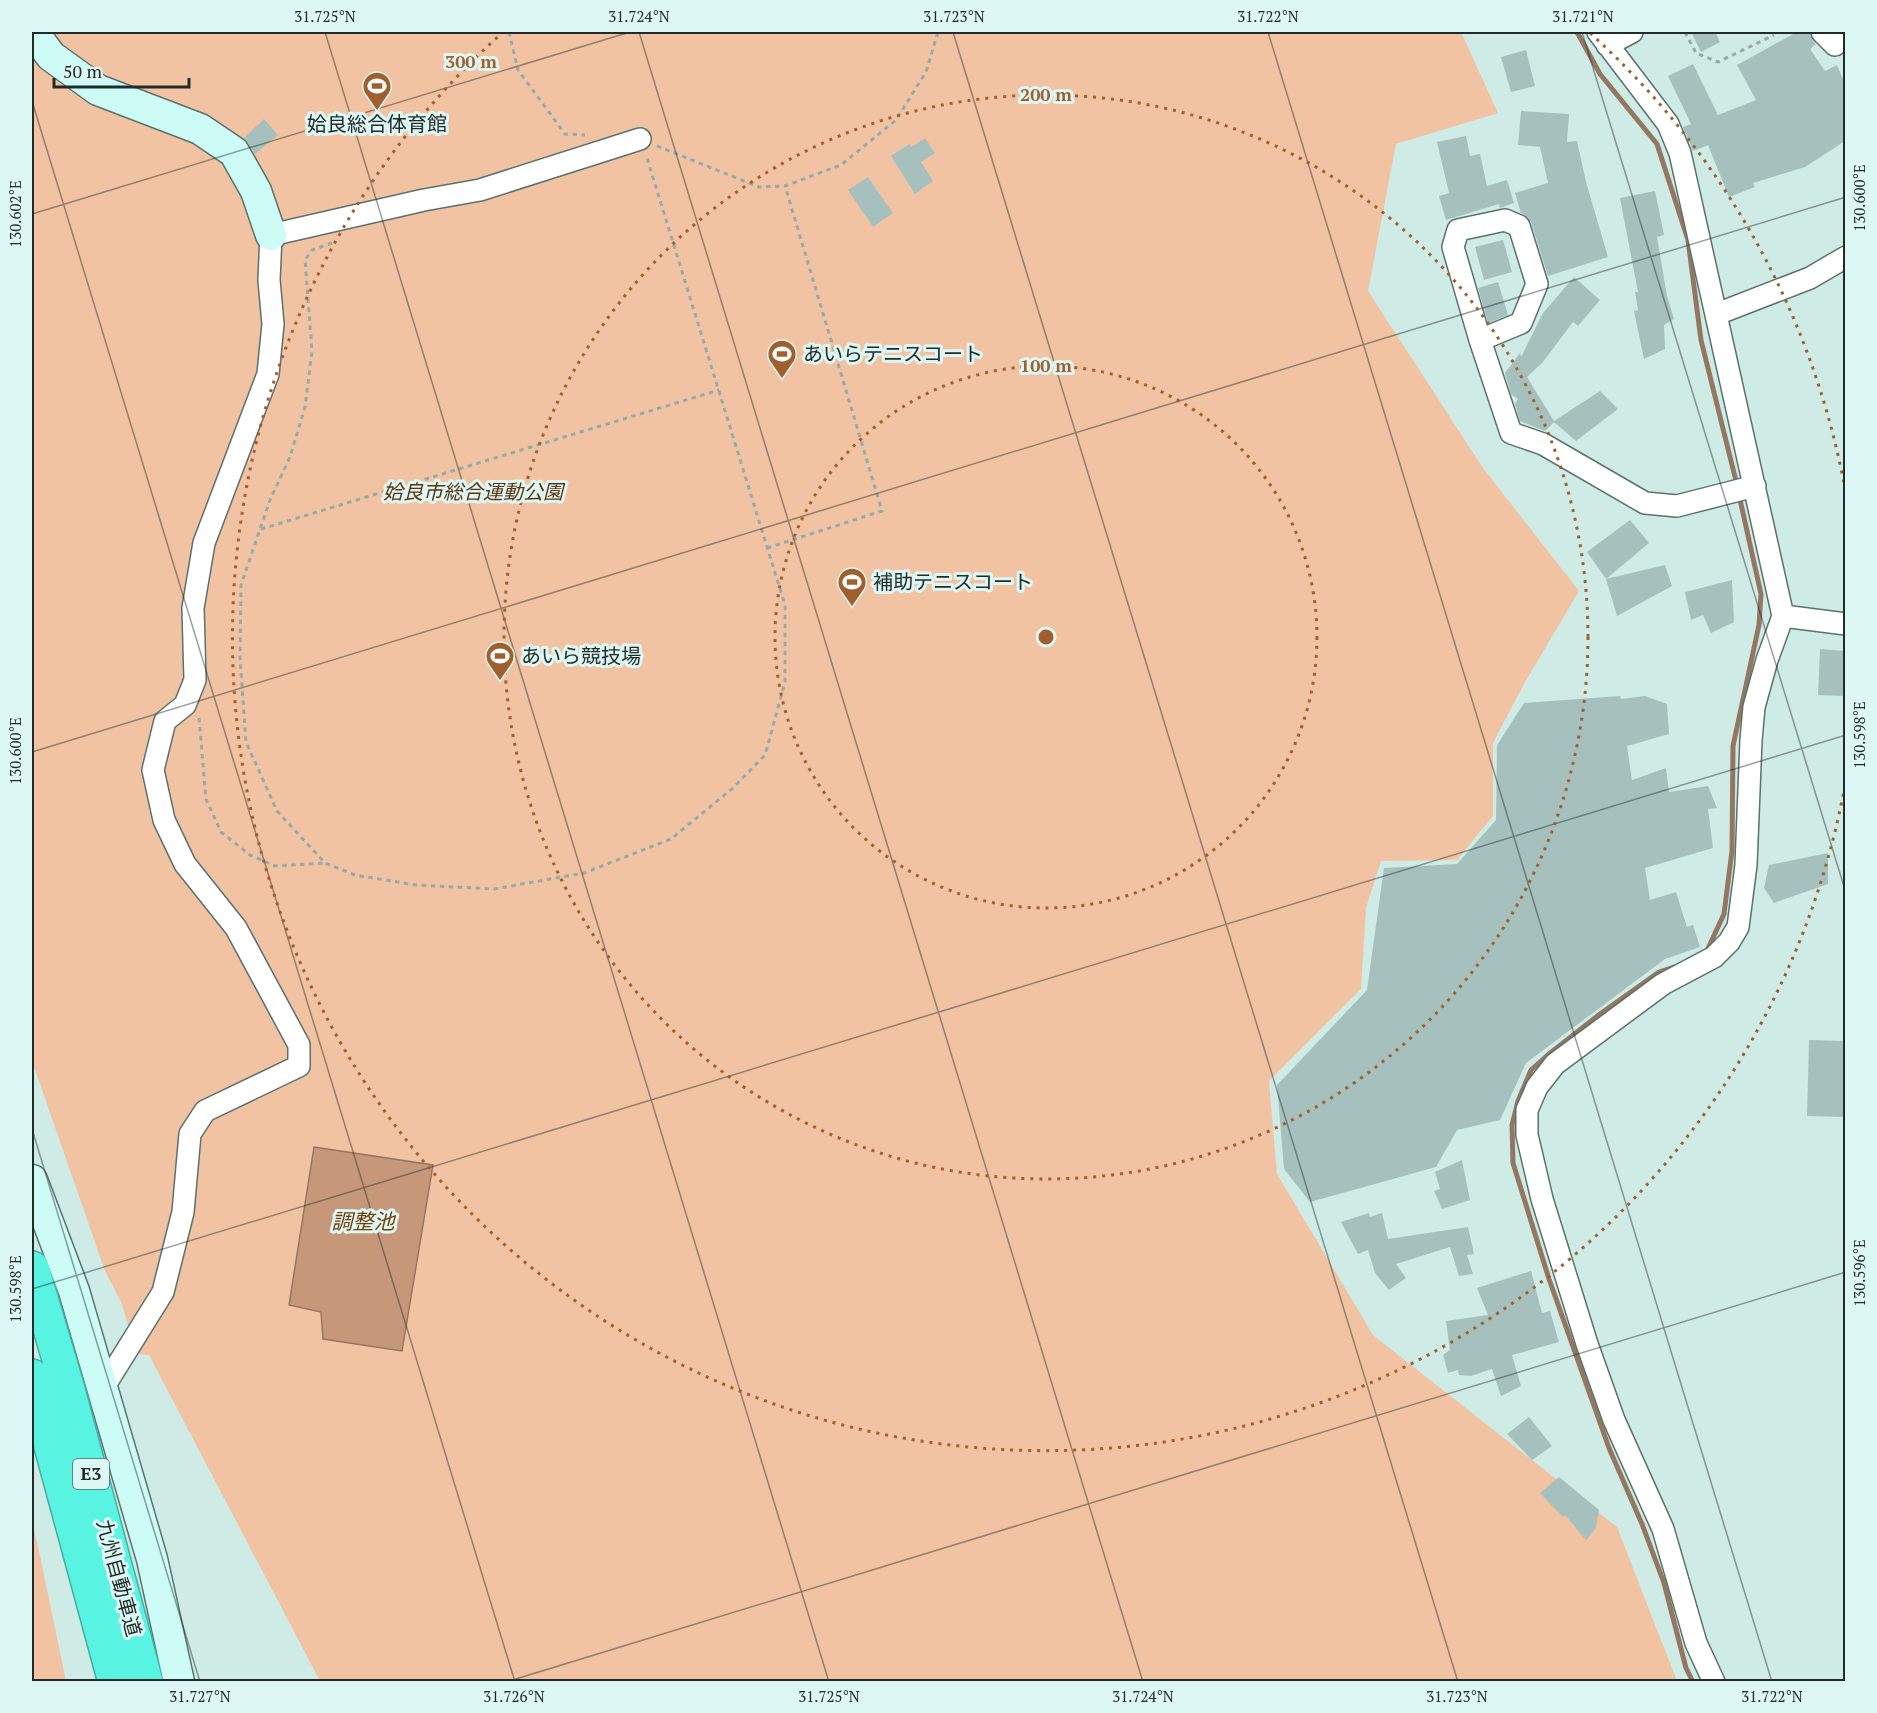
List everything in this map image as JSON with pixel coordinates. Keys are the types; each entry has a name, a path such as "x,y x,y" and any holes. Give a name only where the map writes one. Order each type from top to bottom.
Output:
{"highway":[{"name":"九州自動車道","path":"32,1268 67,1386 146,1682"},
{"name":"九州自動車道","path":"32,1376 115,1682"}],"street":[{"path":"33,32 51,56 98,90 200,129 234,152 256,191 271,235 269,280 273,324 268,374 204,543 193,608 195,680 185,705 165,721 153,770 164,820 185,864 236,928 299,1045 299,1066 205,1111 190,1134 183,1212 163,1292 102,1390"},
{"path":"1632,32 1603,38 1668,124 1680,153 1783,616 1767,660 1754,707 1746,865 1738,927 1729,942 1714,957 1663,984 1556,1064 1537,1087 1527,1110 1527,1135 1542,1199 1587,1344 1614,1420 1663,1529 1696,1643 1714,1682"},
{"path":"271,235 424,200 480,190 640,139"},
{"path":"1480,340 1521,323 1537,284 1519,226 1505,220 1458,230 1453,247 1480,340 1511,433 1543,444 1645,503 1677,506 1755,486"},
{"path":"1717,314 1810,278 1845,256"},
{"path":"1783,616 1845,624"},
{"path":"32,1180 74,1291 152,1559 179,1682"}],"path":[{"path":"509,32 518,70 565,134 586,135"},
{"path":"640,139 759,187 784,186 841,165 896,120 926,72 938,32"},
{"path":"1685,32 1696,53 1719,62 1774,35"},
{"path":"198,716 206,799 221,832 250,855 275,866 325,863 355,875 416,885 494,890 584,873 672,839 733,788 765,755 785,682 785,605 640,139"},
{"path":"766,548 882,511 784,186"},
{"path":"325,863 277,811 246,742 240,658 241,585 270,501 290,457 305,407 312,351 305,260 312,250 334,242"},
{"path":"261,529 719,390"}],"green space":[{"name":"姶良市総合運動公園","path":"32,32 1461,32 1498,113 1396,144 1368,291 1483,468 1579,591 1524,684 1493,743 1493,816 1457,860 1381,861 1366,908 1361,989 1269,1081 1277,1174 1373,1335 1617,1527 1677,1681 320,1681 149,1355 137,1354 121,1302 105,1271 32,1061"},
{"path":"32,1524 38,1546 66,1681 32,1681"}],"water":[{"name":"調整池","path":"314,1147 433,1165 402,1351 323,1339 321,1312 289,1305"}],"building":[{"path":"1691,32 1715,32 1720,42 1701,52"},
{"path":"1797,32 1810,32 1816,44 1810,49 1825,71 1837,65 1845,84 1845,141 1805,167 1753,183 1755,187 1729,197 1708,145 1693,151 1683,127 1691,124 1668,76 1693,64 1718,115 1756,100 1737,65"},
{"path":"1526,50 1535,86 1511,92 1501,57"},
{"path":"1521,111 1569,114 1567,142 1577,141 1586,182 1608,257 1548,276 1531,222 1521,213 1515,193 1548,183 1540,147 1518,145"},
{"path":"264,119 278,135 255,154 244,138"},
{"path":"1466,136 1470,156 1480,154 1487,186 1507,180 1514,203 1500,208 1499,204 1446,220 1439,196 1449,193 1437,142"},
{"path":"925,138 935,153 921,162 933,181 915,194 891,156 909,144 911,147"},
{"path":"868,177 893,213 873,227 848,190"},
{"path":"1655,191 1664,235 1657,237 1667,296 1674,319 1664,325 1665,349 1644,359 1634,311 1638,310 1635,292 1638,292 1620,198"},
{"path":"1503,240 1512,272 1484,280 1475,247"},
{"path":"1574,277 1600,300 1578,326 1573,322 1543,362 1527,377 1554,421 1600,391 1618,409 1576,441 1554,422 1545,431 1520,421 1515,404 1518,399 1511,394 1505,373 1520,353 1521,357 1543,313"},
{"path":"1498,282 1508,315 1488,323 1478,288"},
{"path":"1630,520 1649,543 1606,579 1587,552"},
{"path":"1665,565 1672,586 1617,616 1606,579"},
{"path":"1732,580 1734,622 1711,633 1703,615 1691,620 1685,592"},
{"path":"1820,649 1845,651 1845,696 1818,695"},
{"path":"1620,696 1621,699 1645,696 1667,704 1669,734 1627,746 1632,780 1666,768 1669,792 1708,786 1717,808 1708,809 1713,848 1645,868 1650,900 1676,892 1687,927 1693,925 1700,947 1665,959 1526,1063 1500,1120 1457,1130 1436,1167 1310,1202 1284,1169 1277,1085 1367,990 1384,868 1457,864 1496,820 1497,745 1524,703"},
{"path":"1828,853 1828,884 1774,903 1764,888 1769,865"},
{"path":"1809,1040 1845,1041 1845,1117 1807,1116"},
{"path":"1462,1160 1470,1200 1442,1209 1434,1191 1440,1189 1435,1172"},
{"path":"1369,1213 1370,1217 1382,1213 1388,1239 1468,1227 1474,1254 1467,1255 1473,1274 1459,1276 1450,1247 1396,1264 1406,1278 1389,1290 1375,1273 1368,1250 1358,1254 1341,1222"},
{"path":"1531,1271 1542,1313 1550,1311 1559,1342 1512,1355 1521,1386 1501,1396 1492,1369 1471,1376 1459,1375 1458,1370 1448,1373 1443,1355 1450,1350 1446,1321 1488,1315 1477,1288"},
{"path":"1529,1417 1552,1446 1532,1460 1507,1434"},
{"path":"1559,1477 1599,1510 1596,1528 1586,1540 1565,1515 1563,1517 1540,1493"}],"waterway":[{"path":"1577,32 1600,74 1657,144 1688,240 1701,340 1737,485"},
{"path":"1705,955 1724,914 1732,851 1733,746 1759,625 1761,594 1739,495"},
{"path":"1677,966 1659,972 1600,1014 1531,1070 1518,1101 1512,1125 1513,1163 1549,1279 1609,1448 1642,1524 1664,1583 1686,1668 1693,1682"}],"place":[{"name":"姶良総合体育館","path":"377,112"},
{"name":"あいらテニスコート","path":"782,380"},
{"name":"補助テニスコート","path":"852,608"},
{"name":"あいら競技場","path":"500,682"}]}
